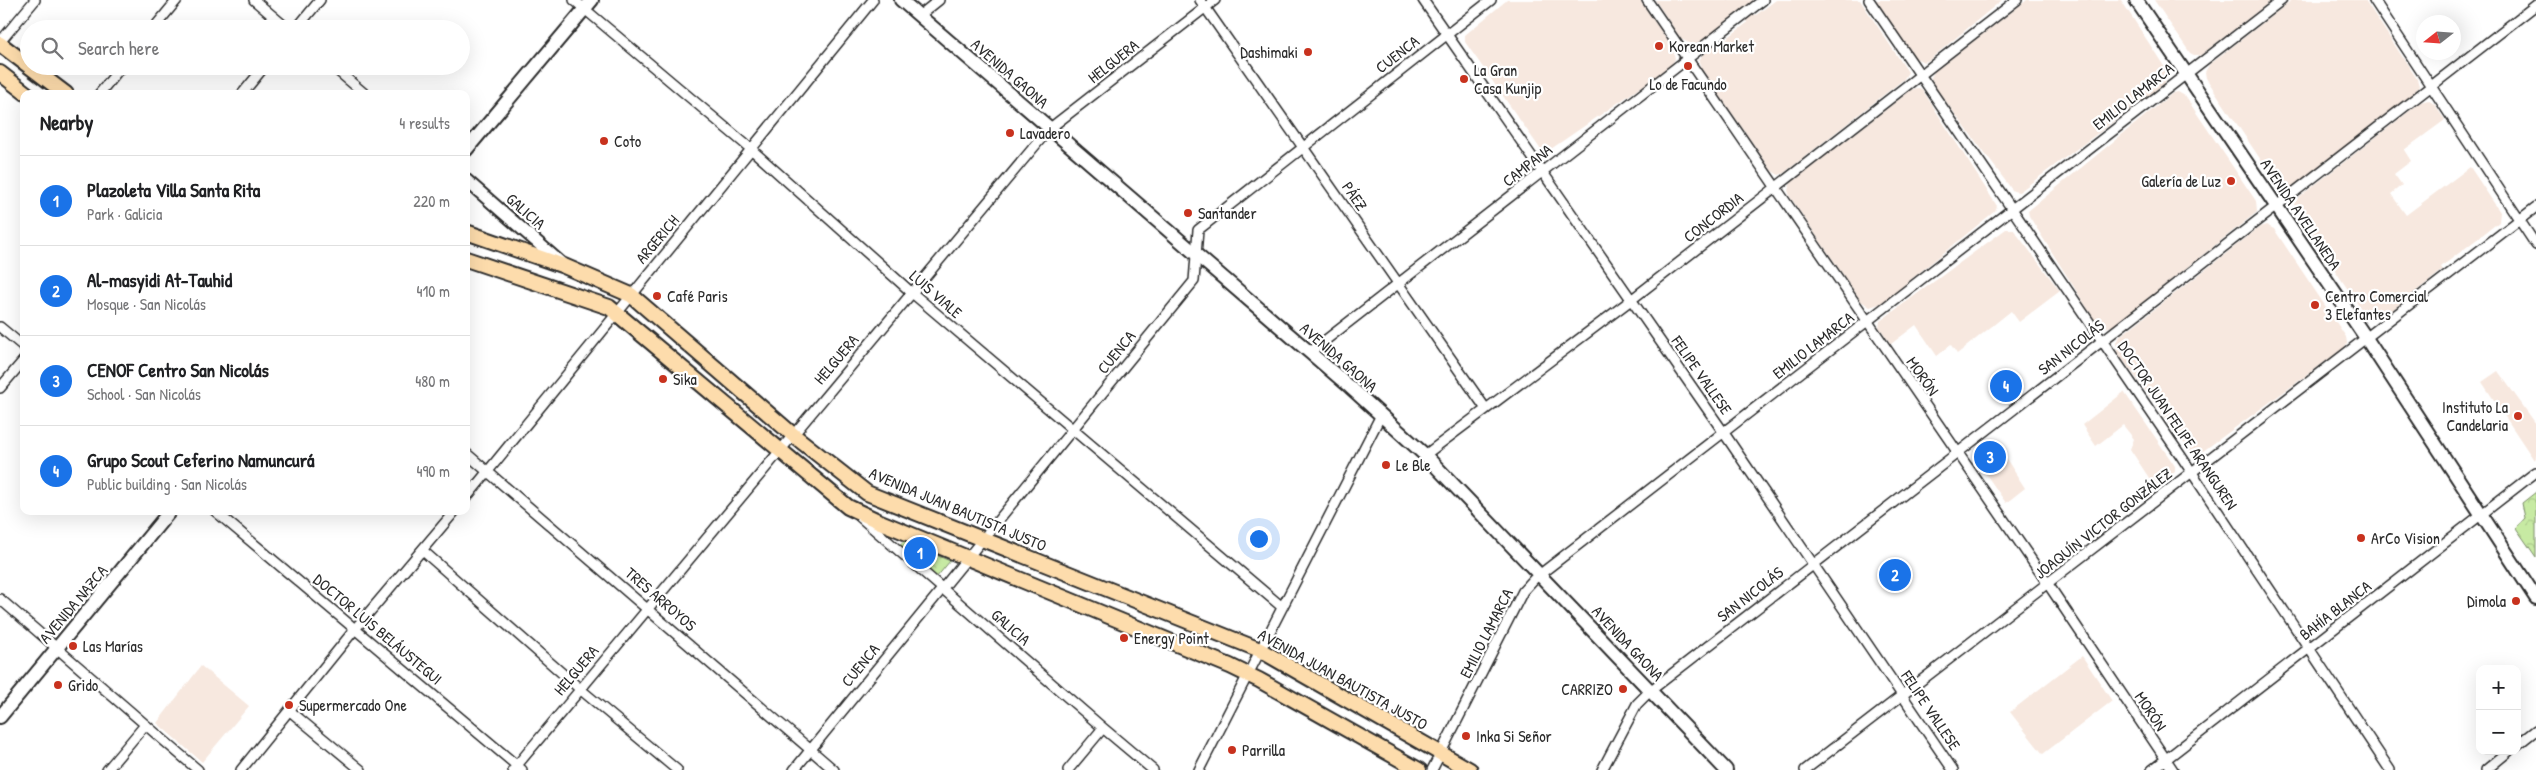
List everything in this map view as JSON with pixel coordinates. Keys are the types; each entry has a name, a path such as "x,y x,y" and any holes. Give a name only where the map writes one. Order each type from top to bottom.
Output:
{"main road":[{"name":"AVENIDA GAONA","path":"901,0 1196,254 1381,415 1425,456 1726,770"},
{"name":"AVENIDA AVELLANEDA","path":"2136,0 2366,338 2536,598"},
{"path":"470,145 588,4"},
{"path":"0,43 20,58"},
{"path":"0,73 22,90"},
{"path":"41,75 61,90"},
{"name":"AVENIDA JUAN BAUTISTA JUSTO","path":"470,233 564,266 618,287 631,295 792,434 867,493 1260,650 1470,770"},
{"path":"470,260 588,299 616,312 848,507 878,522 1247,674 1419,770"},
{"name":"AVENIDA NAZCA","path":"0,717 167,515"}],"street":[{"path":"0,43 35,0"},
{"path":"160,20 177,0"},
{"path":"254,0 277,20"},
{"path":"303,20 320,0"},
{"name":"LUIS VIALE","path":"574,0 588,4 911,292 1282,607"},
{"name":"ARGERICH","path":"470,493 616,312 873,0"},
{"path":"919,16 939,0"},
{"name":"HELGUERA","path":"517,768 580,689 792,434 1049,129 1203,4 1215,0"},
{"name":"FELIPE VALLESE","path":"1423,0 1724,433 1953,770"},
{"name":"CUENCA","path":"794,770 981,539 1194,281 1198,230 1491,0"},
{"name":"MORÓN","path":"1647,0 2048,584 2173,770"},
{"name":"CAMPANA","path":"1309,353 1763,0"},
{"name":"DOCTOR JUAN FELIPE ARANGUREN","path":"1869,0 2104,341 2390,770"},
{"name":"CONCORDIA","path":"1425,456 1631,300 2017,0"},
{"name":"EMILIO LAMARCA","path":"1432,770 1524,591 1540,574 2013,210 2282,0"},
{"path":"2374,0 2536,245"},
{"name":"PÁEZ","path":"1203,4 1486,409"},
{"name":"SAN NICOLÁS","path":"1602,770 1637,704 1650,691 2536,5"},
{"path":"102,90 115,75"},
{"path":"245,90 258,75"},
{"path":"342,75 359,90"},
{"name":"GALICIA","path":"470,184 564,266"},
{"name":"JOAQUÍN VICTOR GONZÁLEZ","path":"1805,770 1904,696 2536,207"},
{"path":"0,327 20,344"},
{"path":"0,388 20,365"},
{"path":"1199,770 1381,415"},
{"name":"TRES ARROYOS","path":"470,456 834,770"},
{"name":"BAHÍA BLANCA","path":"2152,770 2536,472"},
{"name":"GALICIA","path":"848,507 1102,728 1154,770"},
{"name":"DOCTOR LUIS BELÁUSTEGUI","path":"220,515 355,628 517,768"},
{"path":"241,770 355,628 452,515"},
{"path":"422,550 580,689 677,770"},
{"path":"0,599 198,770"},
{"path":"290,711 361,770"},
{"path":"106,770 145,725"},
{"path":"1068,770 1102,728"},
{"path":"2521,742 2536,730"},
{"path":"2486,770 2505,755"}],"shaded area":[{"path":"1507,0 1640,0 1673,49 1675,59 1670,67 1548,151 1541,150 1465,42 1465,35"},
{"path":"1655,0 1754,0 1702,42 1692,45 1681,39"},
{"path":"1776,0 1860,0 1908,72 1904,79 1779,175 1772,171 1701,68 1699,61 1704,52 1718,41 1722,42 1747,23 1746,19 1752,14 1756,15"},
{"path":"1876,0 2002,0 1929,60 1924,62 1915,58"},
{"path":"2027,0 2121,0 2169,74 2164,84 2019,192 2013,191 1932,83 1931,77 1935,71"},
{"path":"2154,0 2272,0 2201,55 2196,56 2190,53"},
{"path":"2292,0 2365,0 2417,79 2419,86 2416,91 2292,187 2285,188 2277,184 2206,78 2205,72 2209,65"},
{"path":"1917,88 1923,91 1997,206 1995,211 1882,303 1870,307 1861,301 1790,197 1788,190 1791,183 1911,90"},
{"path":"2178,92 2185,96 2256,201 2257,212 2113,326 2103,328 2098,325 2029,216 2028,211 2173,93"},
{"path":"2428,100 2434,104 2445,120 2404,150 2411,161 2394,174 2402,185 2391,194 2406,215 2470,167 2500,212 2499,222 2441,267 2443,270 2382,318 2371,320 2365,315 2296,212 2294,204 2298,198 2421,102"},
{"path":"2266,225 2274,229 2346,337 2347,343 2344,348 2199,454 2192,454 2117,352 2116,342 2119,337 2260,227"},
{"path":"2006,229 2013,229 2060,291 2019,322 2011,311 1957,354 1951,345 1937,356 1916,325 1891,344 1879,327 1880,321"},
{"name":"Instituto La Candelaria","path":"2498,371 2536,424 2536,458 2534,460 2482,382"},
{"path":"2124,392 2175,466 2175,472 2155,487 2130,449 2134,439 2123,425 2096,446 2082,425"},
{"path":"1994,440 2025,488 2006,503 1976,460 1978,451"},
{"path":"2082,656 2112,701 2043,754 2010,712"},
{"path":"201,666 249,706 202,762 157,723"}],"green space":[{"path":"2536,492 2536,557 2516,528 2525,518 2522,503"},
{"path":"904,541 950,561 936,578 899,545"}],"place":[{"name":"Korean Market","path":"1659,46"},
{"name":"Dashimaki","path":"1308,52"},
{"name":"Lo de Facundo","path":"1688,66"},
{"name":"La Gran Casa Kunjip","path":"1464,79"},
{"name":"Lavadero","path":"1010,133"},
{"name":"Coto","path":"604,141"},
{"name":"Galería de Luz","path":"2231,181"},
{"name":"Santander","path":"1188,213"},
{"name":"Café Paris","path":"657,296"},
{"name":"Centro Comercial 3 Elefantes","path":"2315,305"},
{"name":"Sika","path":"663,379"},
{"name":"Grupo Scout Ceferino Namuncurá","path":"2006,386"},
{"name":"Instituto La Candelaria","path":"2518,416"},
{"name":"CENOF Centro San Nicolás","path":"1990,457"},
{"name":"Le Ble","path":"1386,465"},
{"name":"ArCo Vision","path":"2361,538"},
{"name":"Plazoleta Villa Santa Rita","path":"920,553"},
{"name":"Al-masyidi At-Tauhid","path":"1895,575"},
{"name":"Dimola","path":"2516,601"},
{"name":"Energy Point","path":"1124,638"},
{"name":"Las Marías","path":"73,646"},
{"name":"Grido","path":"58,685"},
{"name":"CARRIZO","path":"1623,689"},
{"name":"Supermercado One","path":"289,705"},
{"name":"Inka Si Señor","path":"1466,736"},
{"name":"Parrilla","path":"1232,750"}]}
